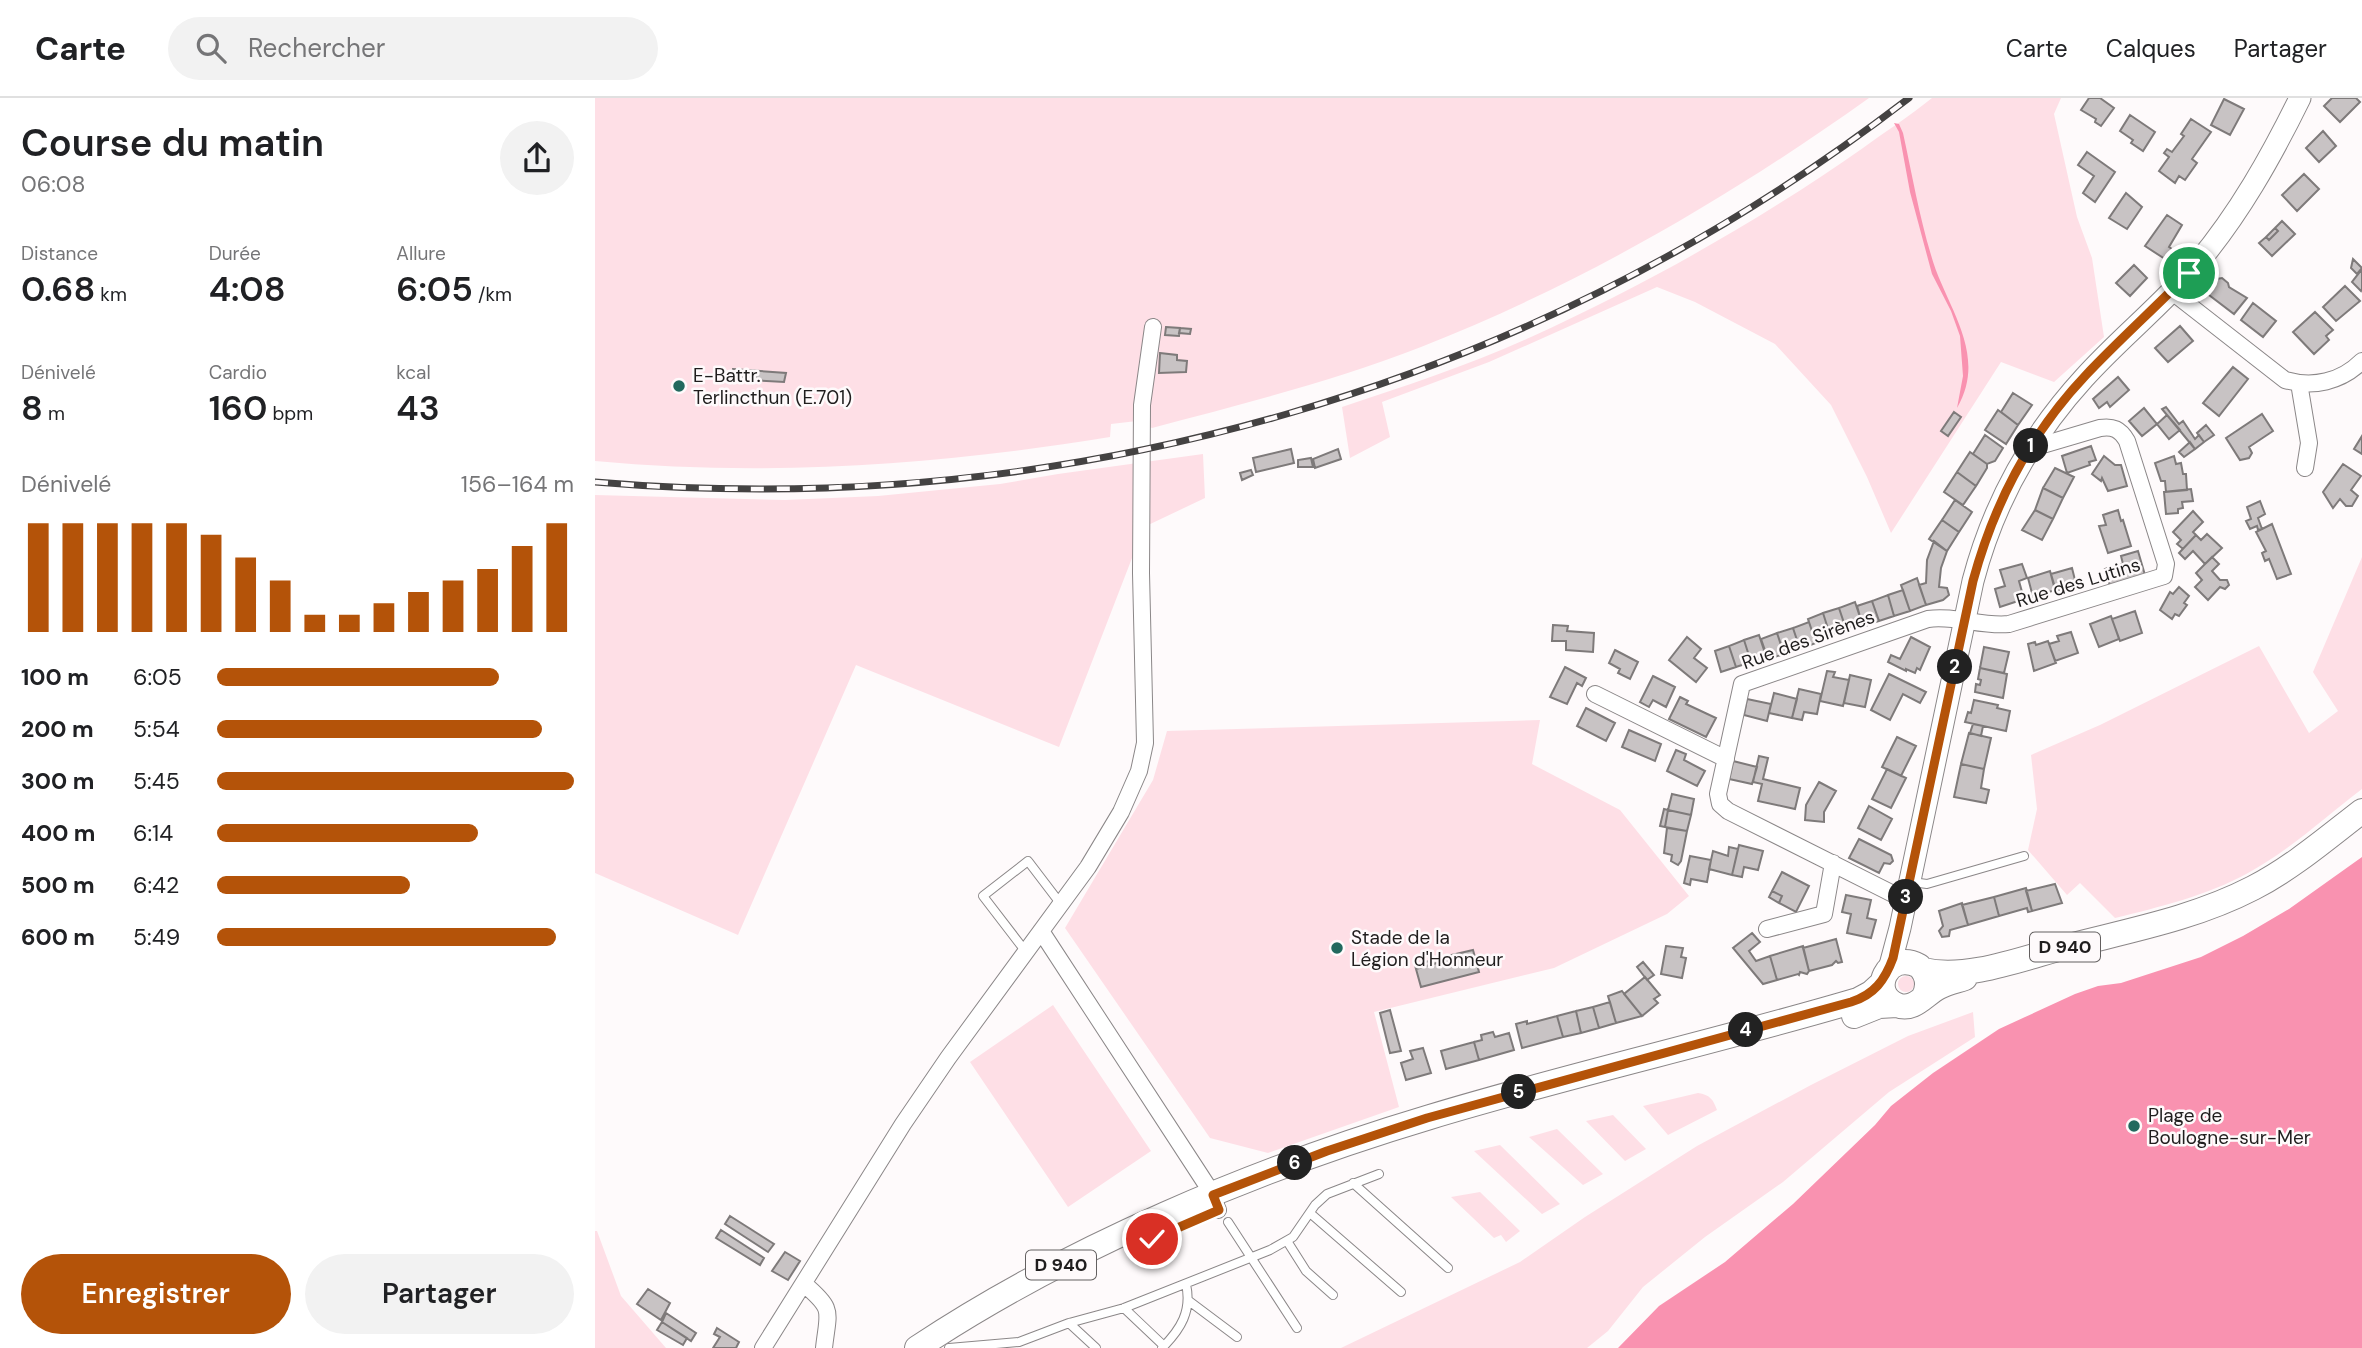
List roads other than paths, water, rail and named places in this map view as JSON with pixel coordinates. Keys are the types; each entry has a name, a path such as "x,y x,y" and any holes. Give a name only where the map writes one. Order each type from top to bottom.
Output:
{"main road":[{"name":"D 940","path":"1918,967 1945,973 1989,967 2176,918 2227,900 2284,870 2362,811"},
{"path":"1902,962 1918,967 1928,985 1923,998 1910,1006 1897,1005 1886,997 1886,975 1902,962"},
{"name":"D 940","path":"1923,998 1942,986 1989,967"},
{"name":"D 940","path":"917,1348 973,1312 1114,1239 1220,1209 1327,1151 1427,1118 1858,1000 1871,993 1886,975"},
{"name":"D 940","path":"925,1348 1014,1303 1220,1209 1431,1128 1784,1031 1855,1016 1878,1006 1897,1005"}],"street":[{"path":"1886,975 1900,928 1965,621 1987,537 2004,495 2029,449 2085,376 2203,256 2253,187 2300,98"},
{"path":"2171,291 2278,376 2299,383 2318,383 2333,380 2362,362"},
{"path":"763,1348 903,1124 1088,867 1121,812 1139,771 1144,754 1142,405 1153,327"},
{"path":"2299,383 2309,443 2305,468"},
{"name":"Rue des Lutins","path":"1965,621 1992,625 2018,622 2159,579 2166,573 2167,564 2127,441 2120,432 2112,427 2100,428 2029,449"},
{"name":"Rue des Sirènes","path":"1907,891 1832,863 1724,808 1720,804 1718,794 1742,684 1917,622 1936,618 1965,621"},
{"path":"1595,694 1726,760"},
{"path":"1767,929 1824,914 1832,863"},
{"path":"1900,928 1904,948 1918,967"},
{"path":"1041,931 1220,1209"},
{"path":"804,1284 821,1298 827,1307 824,1348"}],"lane":[{"path":"1907,891 2024,856"},
{"path":"1026,952 983,896 1028,861 1060,903"},
{"path":"949,1348 1022,1345 1069,1323 1124,1308 1252,1258 1287,1241 1327,1194 1379,1174"},
{"path":"1353,1183 1448,1268"},
{"path":"1220,1209 1297,1328"},
{"path":"1310,1213 1401,1292"},
{"path":"1287,1241 1306,1271 1333,1295"},
{"path":"1124,1308 1163,1347 1178,1330 1187,1312 1189,1301 1186,1284"},
{"path":"1189,1301 1237,1337"},
{"path":"1069,1323 1096,1348"}],"railway":[{"path":"595,482 772,489 946,480 1119,455 1288,414 1452,357 1611,286 1764,199 1909,98"}],"place":[{"name":"E-Battr. Terlincthun (E.701)","path":"679,386"},
{"name":"Stade de la Légion d'Honneur","path":"1337,948"},
{"name":"Plage de Boulogne-sur-Mer","path":"2134,1126"}]}
